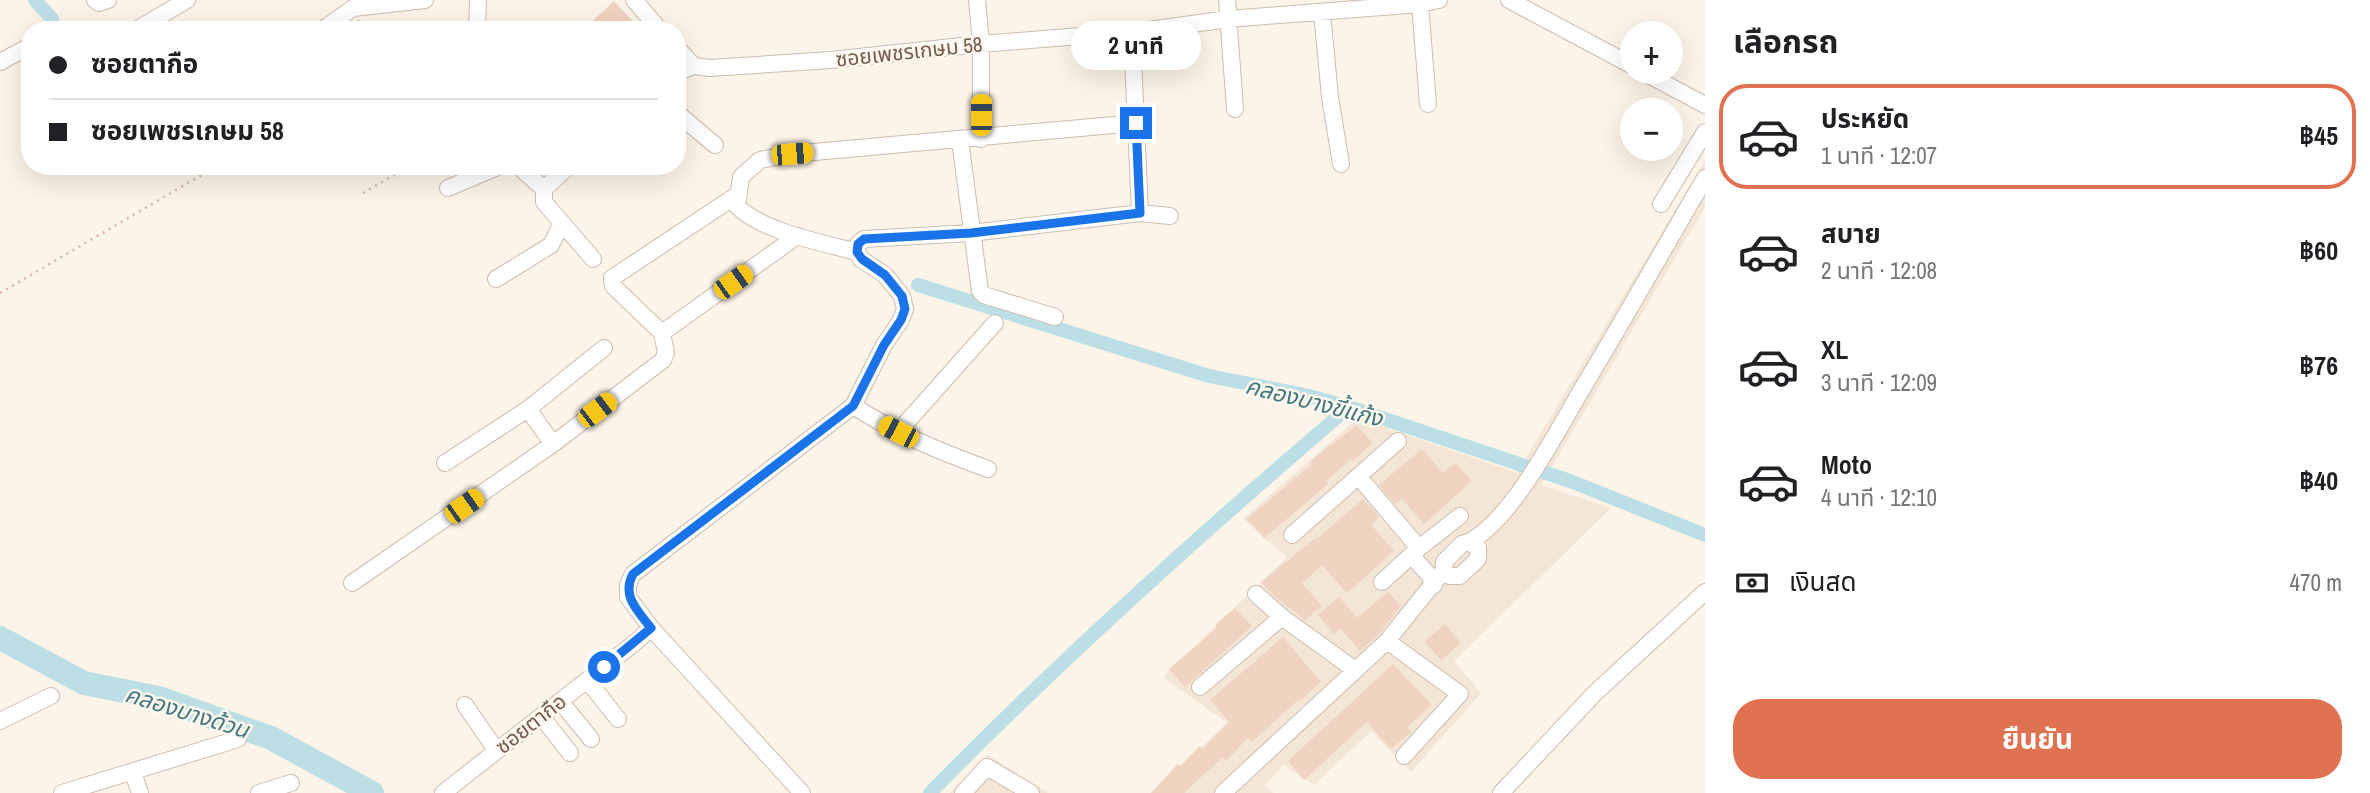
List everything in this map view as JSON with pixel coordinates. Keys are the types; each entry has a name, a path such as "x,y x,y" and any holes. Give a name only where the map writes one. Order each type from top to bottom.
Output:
{"street":[{"path":"95,0 99,3 108,0"},
{"path":"151,21 187,0"},
{"path":"331,21 349,4 425,0"},
{"path":"478,0 478,21"},
{"path":"634,0 652,21"},
{"path":"977,0 981,44 981,139"},
{"path":"1227,0 1235,109"},
{"name":"ซอยเพชรเกษม 58","path":"686,69 694,66 710,68 831,60 1142,31 1228,19 1420,4 1439,0"},
{"path":"1509,0 1620,59"},
{"path":"1420,4 1428,104"},
{"path":"1322,12 1340,164"},
{"path":"1140,213 1133,59 1142,31"},
{"path":"0,62 21,51"},
{"path":"686,58 694,66"},
{"path":"1666,84 1705,105"},
{"path":"686,121 715,145"},
{"path":"802,793 651,628 628,597 628,584 633,574 853,406 905,309 902,296 885,275 862,259 857,252 797,236 744,213 737,206 741,177 760,160 792,154 1136,123"},
{"path":"1661,204 1705,132"},
{"path":"960,140 980,290 984,295 1055,317"},
{"path":"448,188 479,175"},
{"path":"528,175 544,190"},
{"path":"560,175 544,190 544,202 593,259"},
{"path":"1223,793 1387,641 1442,578 1446,558 1462,544 1477,542 1514,498 1553,439 1705,178"},
{"path":"663,333 613,286 612,278 737,195"},
{"path":"857,252 858,244 864,239 971,233 1140,213 1170,216"},
{"path":"496,279 551,245 562,223"},
{"path":"352,583 553,444 663,360 666,353 663,333 797,236"},
{"path":"898,432 995,323"},
{"path":"445,463 528,409 604,348"},
{"path":"853,406 925,446 988,469"},
{"path":"528,409 553,444"},
{"path":"1292,535 1398,441"},
{"path":"1358,476 1415,551 1429,575 1442,578 1463,574 1478,559 1477,542"},
{"path":"1382,582 1415,551 1460,516"},
{"path":"1501,793 1595,692 1705,592"},
{"path":"1256,594 1282,617 1355,670"},
{"path":"1200,687 1282,617"},
{"name":"ซอยตากือ","path":"443,793 651,628"},
{"path":"1387,641 1460,694 1404,756"},
{"path":"587,680 618,719"},
{"path":"0,721 51,696"},
{"path":"560,701 591,738"},
{"path":"465,705 496,750"},
{"path":"541,716 570,753"},
{"path":"62,793 237,739"},
{"path":"963,793 987,767 1031,793"},
{"path":"133,773 140,793"},
{"path":"259,793 291,783"}],"path":[{"path":"0,293 202,175"},
{"path":"363,192 394,175"}],"shaded area":[{"path":"1705,160 1705,207 1541,485 1611,508 1454,661 1481,693 1411,772 1371,731 1314,785 1283,765 1265,785 1273,793 1151,793 1227,723 1163,677 1287,557 1243,519 1358,418 1517,473"},
{"path":"988,755 1048,793 950,793"}],"building":[{"path":"614,1 633,21 593,21"},
{"path":"1356,425 1373,443 1352,461 1351,459 1326,481 1328,484 1264,538 1247,519"},
{"path":"1422,449 1443,473 1455,463 1472,481 1424,524 1402,499 1395,504 1379,485"},
{"path":"1363,499 1379,517 1371,525 1394,551 1347,593 1322,565 1302,583 1322,606 1305,620 1261,582"},
{"path":"1388,592 1401,606 1379,634 1360,651 1341,629 1334,634 1318,615 1339,597 1357,618"},
{"path":"1235,608 1252,626 1185,687 1169,669 1217,628 1215,625"},
{"path":"1445,624 1461,643 1441,660 1424,642"},
{"path":"1283,637 1321,682 1252,742 1248,738 1226,761 1223,757 1184,793 1151,793 1178,764 1180,766 1200,746 1203,749 1229,722 1210,700"},
{"path":"1393,664 1432,705 1407,727 1411,732 1391,749 1367,722 1304,780 1288,761"}],"waterway":[{"path":"35,0 52,19"},
{"name":"คลองบางขี้แก้ง","path":"918,285 1209,376 1305,395 1349,407 1570,481 1705,535"},
{"path":"930,793 1135,595 1349,407"},
{"name":"คลองบางด้วน","path":"0,638 84,683 159,698 271,738 372,793"}],"route":[{"path":"604,667 651,628 628,597 628,584 633,574 853,406 905,309 902,296 885,275 862,259 857,252 858,244 864,239 971,233 1140,213 1136,123"}]}
